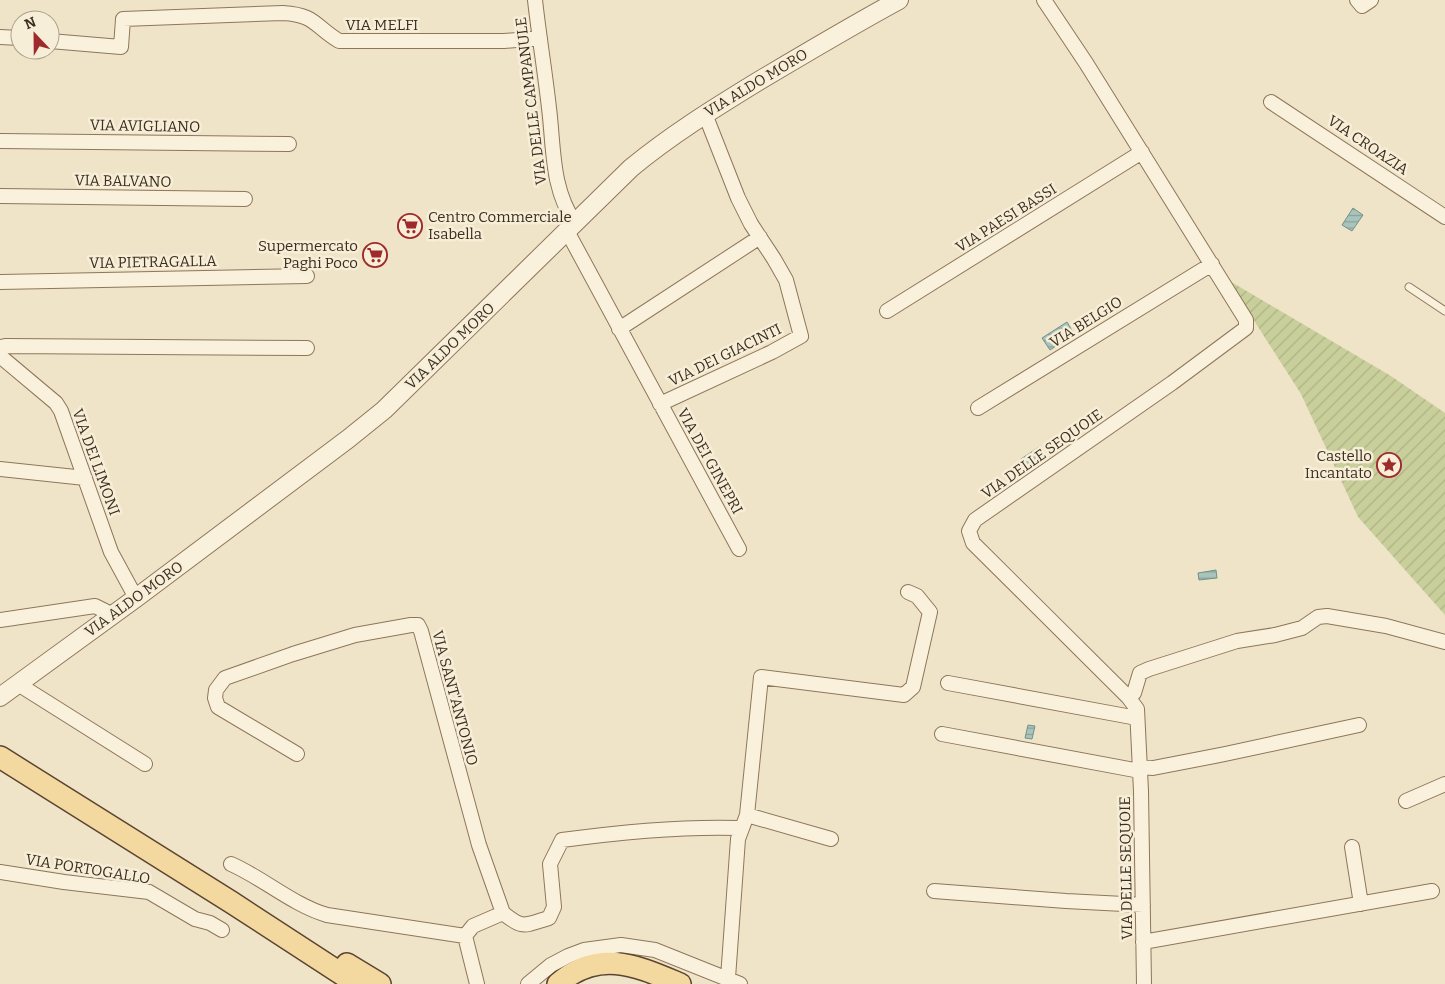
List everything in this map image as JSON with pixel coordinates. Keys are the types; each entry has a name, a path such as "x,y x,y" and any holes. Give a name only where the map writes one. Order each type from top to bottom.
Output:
{"main road":[{"path":"0,757 231,902 357,984"},
{"path":"231,902 267,914 380,984"},
{"path":"260,921 280,948 339,984"},
{"path":"558,984 576,971 594,965 614,962 653,973 680,984"}],"street":[{"name":"VIA DELLE CAMPANULE","path":"536,0 559,192 571,227"},
{"name":"VIA ALDO MORO","path":"0,697 136,598 384,410 631,168 659,145 705,114 843,30 899,0"},
{"name":"VIA DELLE SEQUOIE","path":"1044,0 1086,63 1246,320 1246,328 1172,383 974,520 969,531 973,543 1128,697 1137,710 1144,984"},
{"path":"1357,0 1362,6 1371,0"},
{"name":"VIA MELFI","path":"60,42 121,47 123,19 283,13 298,14 311,19 329,36 339,41 504,41 540,38"},
{"name":"VIA CROAZIA","path":"1272,102 1445,217"},
{"name":"VIA DEI GIACINTI","path":"660,404 772,352 801,336 786,280 751,224 738,198 705,114"},
{"name":"VIA AVIGLIANO","path":"0,141 289,144"},
{"name":"VIA PAESI BASSI","path":"887,311 1142,152"},
{"name":"VIA BALVANO","path":"0,196 245,199"},
{"name":"VIA DEI GINEPRI","path":"571,227 619,329 739,549"},
{"path":"619,329 760,237"},
{"name":"VIA BELGIO","path":"978,408 1212,264"},
{"name":"VIA PIETRAGALLA","path":"0,282 75,279 307,276"},
{"path":"0,347 307,348"},
{"name":"VIA DEI LIMONI","path":"0,356 56,403 61,411 111,552 136,598"},
{"path":"0,469 85,478"},
{"path":"528,984 551,965 568,956 584,950 621,945 656,950 734,981 738,839 740,828 747,815 761,677 904,695 913,687 930,612 917,596 908,592"},
{"path":"0,620 95,606 113,615"},
{"path":"1128,697 1134,693 1140,673 1149,668 1237,640 1275,635 1302,628 1318,616 1386,626 1445,642"},
{"name":"VIA SANT'ANTONIO","path":"297,754 218,707 215,698 216,690 225,678 292,654 355,635 411,625 418,626 421,631 479,845 503,913"},
{"path":"948,683 1137,718"},
{"path":"18,684 144,764"},
{"path":"942,734 1140,769 1153,768 1359,725"},
{"path":"1406,801 1445,784"},
{"path":"747,815 831,839"},
{"path":"465,936 473,926 503,913 517,924 524,925 548,918 554,907 550,864 562,840 650,830 701,827 740,828"},
{"path":"1352,848 1361,904"},
{"path":"231,864 248,871 314,911 327,915 422,931 465,936"},
{"name":"VIA PORTOGALLO","path":"0,872 149,892 195,919 210,923 222,930"},
{"path":"934,891 1066,902 1143,905"},
{"path":"1143,942 1432,891"},
{"path":"465,936 477,984"}],"lane":[{"path":"1409,287 1445,311"}],"green space":[{"name":"Castello Incantato","path":"1228,280 1391,376 1445,413 1445,615 1358,517 1301,394"}],"water":[{"path":"1353,208 1363,215 1352,231 1342,225"},
{"path":"1067,322 1074,334 1050,350 1042,338"},
{"path":"1039,447 1045,457 1027,469 1021,459"},
{"path":"1216,570 1217,578 1199,580 1198,573"},
{"path":"1028,725 1035,726 1032,739 1025,738"}],"place":[{"name":"Centro Commerciale Isabella","path":"410,226"},
{"name":"Supermercato Paghi Poco","path":"375,255"},
{"name":"Castello Incantato","path":"1389,465"}]}
